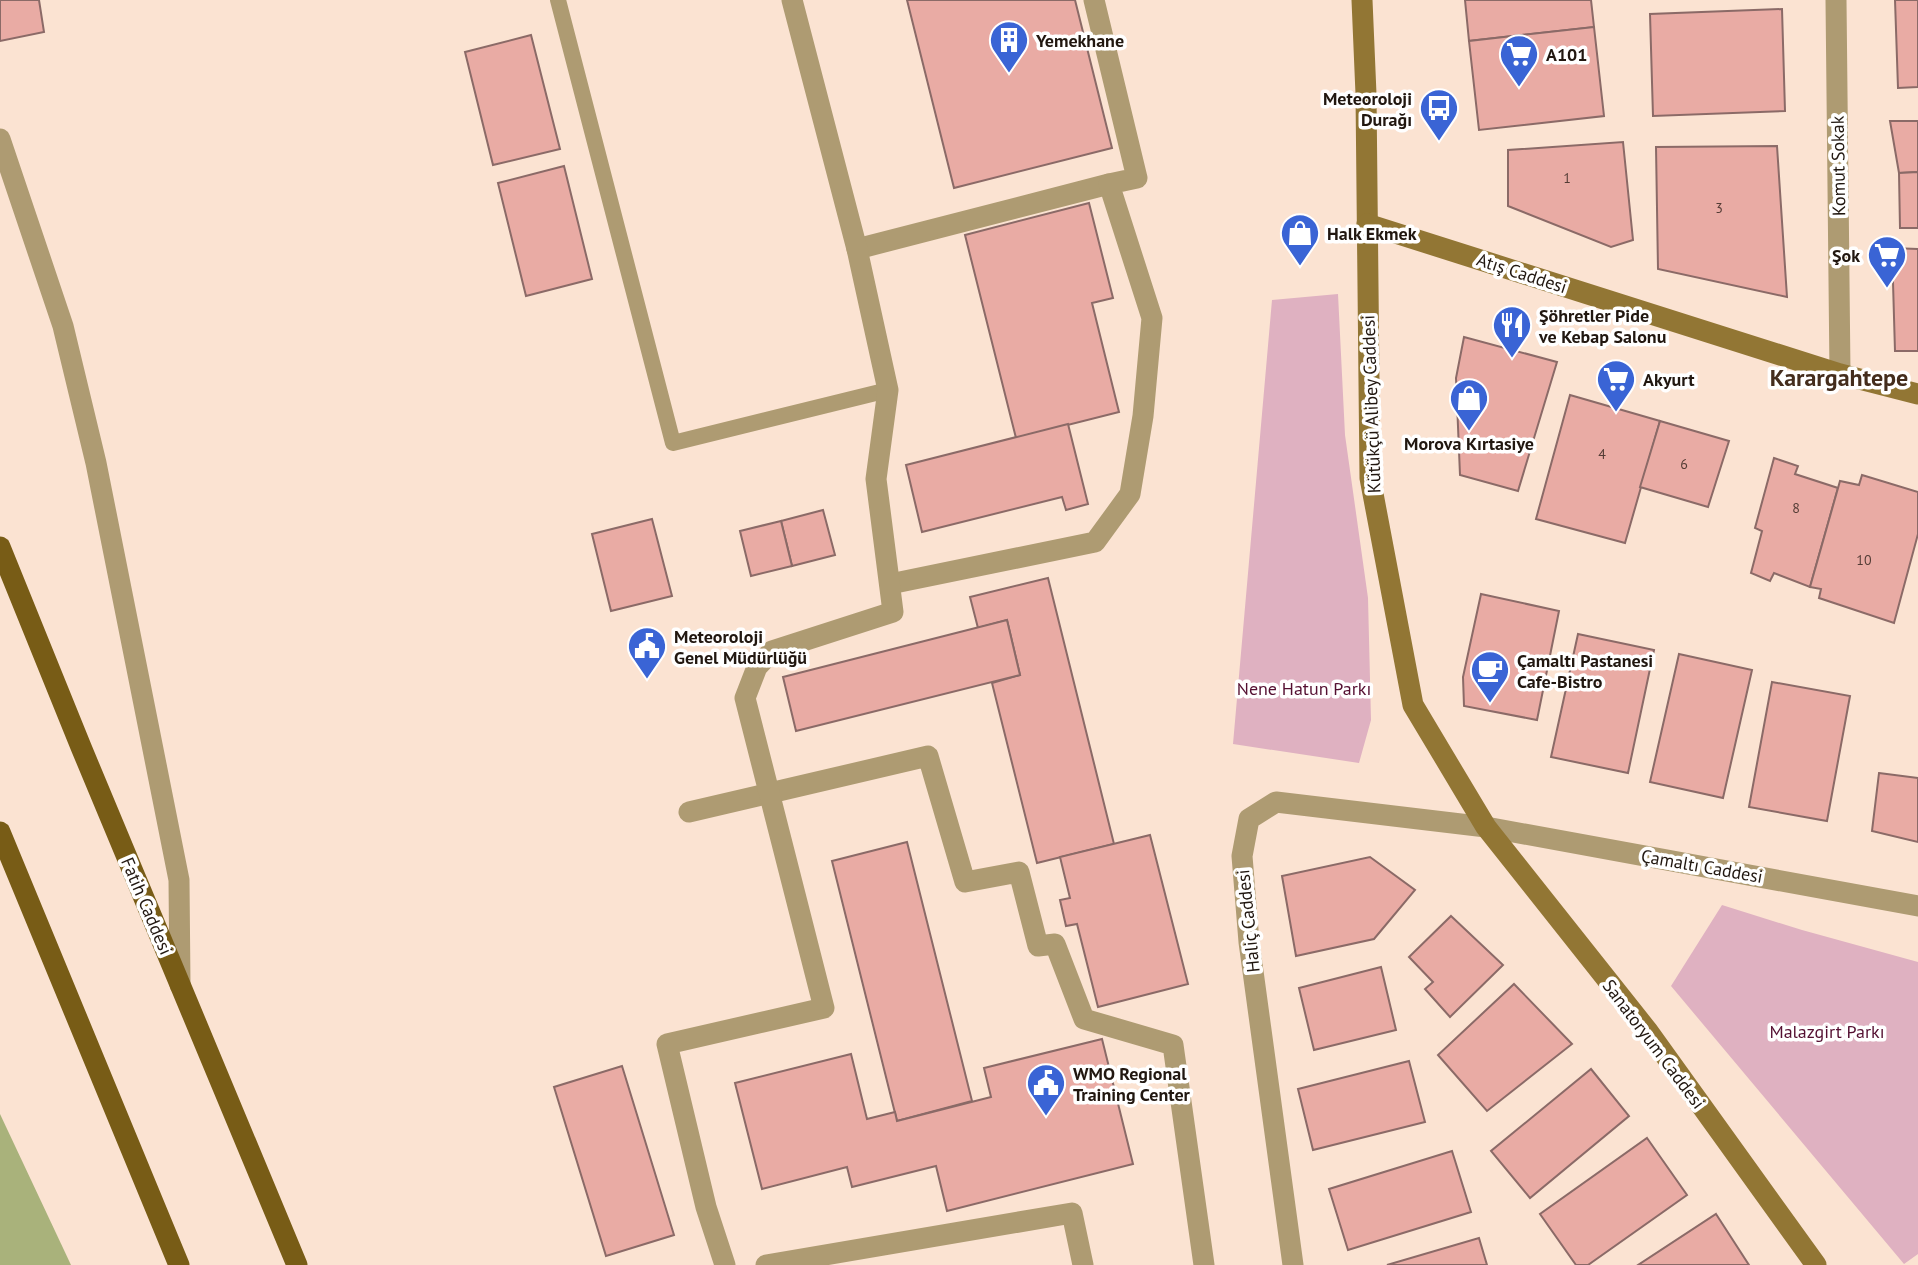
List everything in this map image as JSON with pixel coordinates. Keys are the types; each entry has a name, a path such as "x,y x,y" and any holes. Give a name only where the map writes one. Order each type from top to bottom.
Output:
{"main road":[{"name":"Kütükçü Alibey Caddesi","path":"1362,0 1370,478 1413,705 1486,827"},
{"name":"Atış Caddesi","path":"1367,224 1840,374 1918,394"},
{"name":"Fatih Caddesi","path":"0,547 297,1265"},
{"name":"Sanatoryum Caddesi","path":"1486,827 1647,1030 1816,1265"},
{"path":"0,832 179,1265"}],"street":[{"path":"725,1265 706,1207 667,1044 824,1008 745,698 757,667 772,651 892,612 876,479 888,390 857,249 792,0"},
{"path":"857,249 1137,178 1094,0"},
{"name":"Komut Sokak","path":"1836,0 1840,374"},
{"path":"0,139 63,326 96,463 179,880 180,985"},
{"path":"890,584 1095,542 1130,494 1143,416 1152,318 1110,184"},
{"path":"689,812 929,756 965,882 1019,872 1038,946 1055,944 1084,1019 1173,1045 1205,1265"},
{"name":"Haliç Caddesi","path":"1293,1265 1249,942 1242,856 1249,819 1276,802 1486,827"},
{"name":"Çamaltı Caddesi","path":"1486,827 1918,906"},
{"path":"766,1265 1072,1213 1083,1265"}],"lane":[{"path":"558,0 673,443 888,390"}],"green space":[{"name":"Nene Hatun Parkı","path":"1338,294 1345,435 1368,598 1371,720 1359,763 1233,744 1272,300"},
{"name":"Malazgirt Parkı","path":"1722,905 1918,962 1918,1254 1904,1264 1671,986"}],"shaded area":[{"path":"0,1114 71,1265 0,1265"}],"building":[{"path":"0,0 39,0 44,32 0,41"},
{"name":"Yemekhane","path":"907,0 1075,0 1112,148 954,188"},
{"path":"1465,0 1591,0 1594,27 1469,41"},
{"path":"1895,0 1918,0 1918,87 1898,88"},
{"path":"1782,9 1785,111 1653,116 1650,14"},
{"path":"1594,27 1604,116 1479,130 1469,41"},
{"path":"531,35 560,149 493,165 465,52"},
{"path":"1890,121 1918,121 1918,172 1899,173"},
{"path":"1623,142 1633,240 1611,247 1508,206 1508,150"},
{"path":"1777,146 1787,297 1658,269 1656,147"},
{"path":"564,166 592,279 526,296 498,183"},
{"path":"1918,172 1918,228 1900,228 1899,173"},
{"path":"1089,203 1113,298 1092,303 1119,412 1016,438 965,235"},
{"path":"1892,248 1918,249 1918,351 1895,351"},
{"path":"1464,337 1557,362 1518,491 1460,475 1456,378"},
{"path":"1570,395 1660,421 1625,543 1536,519"},
{"path":"1660,421 1729,441 1708,507 1640,487"},
{"path":"1068,424 1088,504 1066,510 1062,497 922,532 906,465"},
{"path":"1774,458 1798,466 1795,474 1838,488 1810,587 1774,573 1770,581 1751,573 1762,531 1755,528"},
{"path":"1862,475 1918,492 1918,534 1894,623 1819,598 1821,589 1810,587 1840,481 1859,485"},
{"path":"823,510 835,555 792,566 781,521"},
{"path":"652,519 672,596 611,611 592,534"},
{"path":"781,521 792,566 751,576 740,531"},
{"path":"1048,578 1114,844 1037,863 992,683 1020,675 1007,620 978,628 970,597"},
{"path":"1481,594 1559,611 1537,720 1464,706 1463,677"},
{"path":"1007,620 1020,675 796,731 783,677"},
{"path":"1578,634 1654,650 1628,773 1551,757"},
{"path":"1679,654 1752,670 1723,798 1650,782"},
{"path":"1772,682 1850,696 1827,821 1749,807"},
{"path":"1879,773 1918,778 1918,842 1872,831"},
{"path":"1150,835 1188,984 1098,1007 1077,924 1066,926 1060,900 1070,898 1060,857"},
{"path":"907,842 972,1101 897,1121 832,861"},
{"path":"1370,857 1415,890 1374,939 1296,956 1282,876"},
{"path":"1451,916 1503,965 1450,1017 1425,989 1433,982 1409,957"},
{"path":"1381,967 1396,1030 1314,1050 1299,988"},
{"path":"1514,984 1572,1044 1487,1111 1438,1055"},
{"path":"1102,1039 1133,1164 947,1211 936,1166 852,1187 847,1167 762,1189 735,1083 851,1054 867,1119 895,1112 897,1121 991,1097 984,1068"},
{"path":"1409,1061 1425,1122 1313,1150 1298,1089"},
{"path":"622,1066 674,1235 606,1256 554,1087"},
{"path":"1591,1069 1629,1116 1530,1198 1491,1151"},
{"path":"1647,1138 1687,1195 1588,1265 1576,1265 1540,1214"},
{"path":"1452,1151 1471,1212 1348,1250 1329,1189"},
{"path":"1716,1214 1749,1265 1638,1265"},
{"path":"1479,1238 1487,1265 1387,1265"}],"place":[{"name":"Yemekhane","path":"1009,74"},
{"name":"A101","path":"1519,88"},
{"name":"Meteoroloji Durağı","path":"1439,142"},
{"name":"Halk Ekmek","path":"1300,267"},
{"name":"Şok","path":"1887,289"},
{"name":"Şöhretler Pide ve Kebap Salonu","path":"1512,359"},
{"name":"Akyurt","path":"1616,413"},
{"name":"Morova Kırtasiye","path":"1469,432"},
{"name":"Meteoroloji Genel Müdürlüğü","path":"647,680"},
{"name":"Çamaltı Pastanesi Cafe-Bistro","path":"1490,704"},
{"name":"WMO Regional Training Center","path":"1046,1117"}],"district":[{"name":"Karargahtepe","path":"1839,377"}]}
